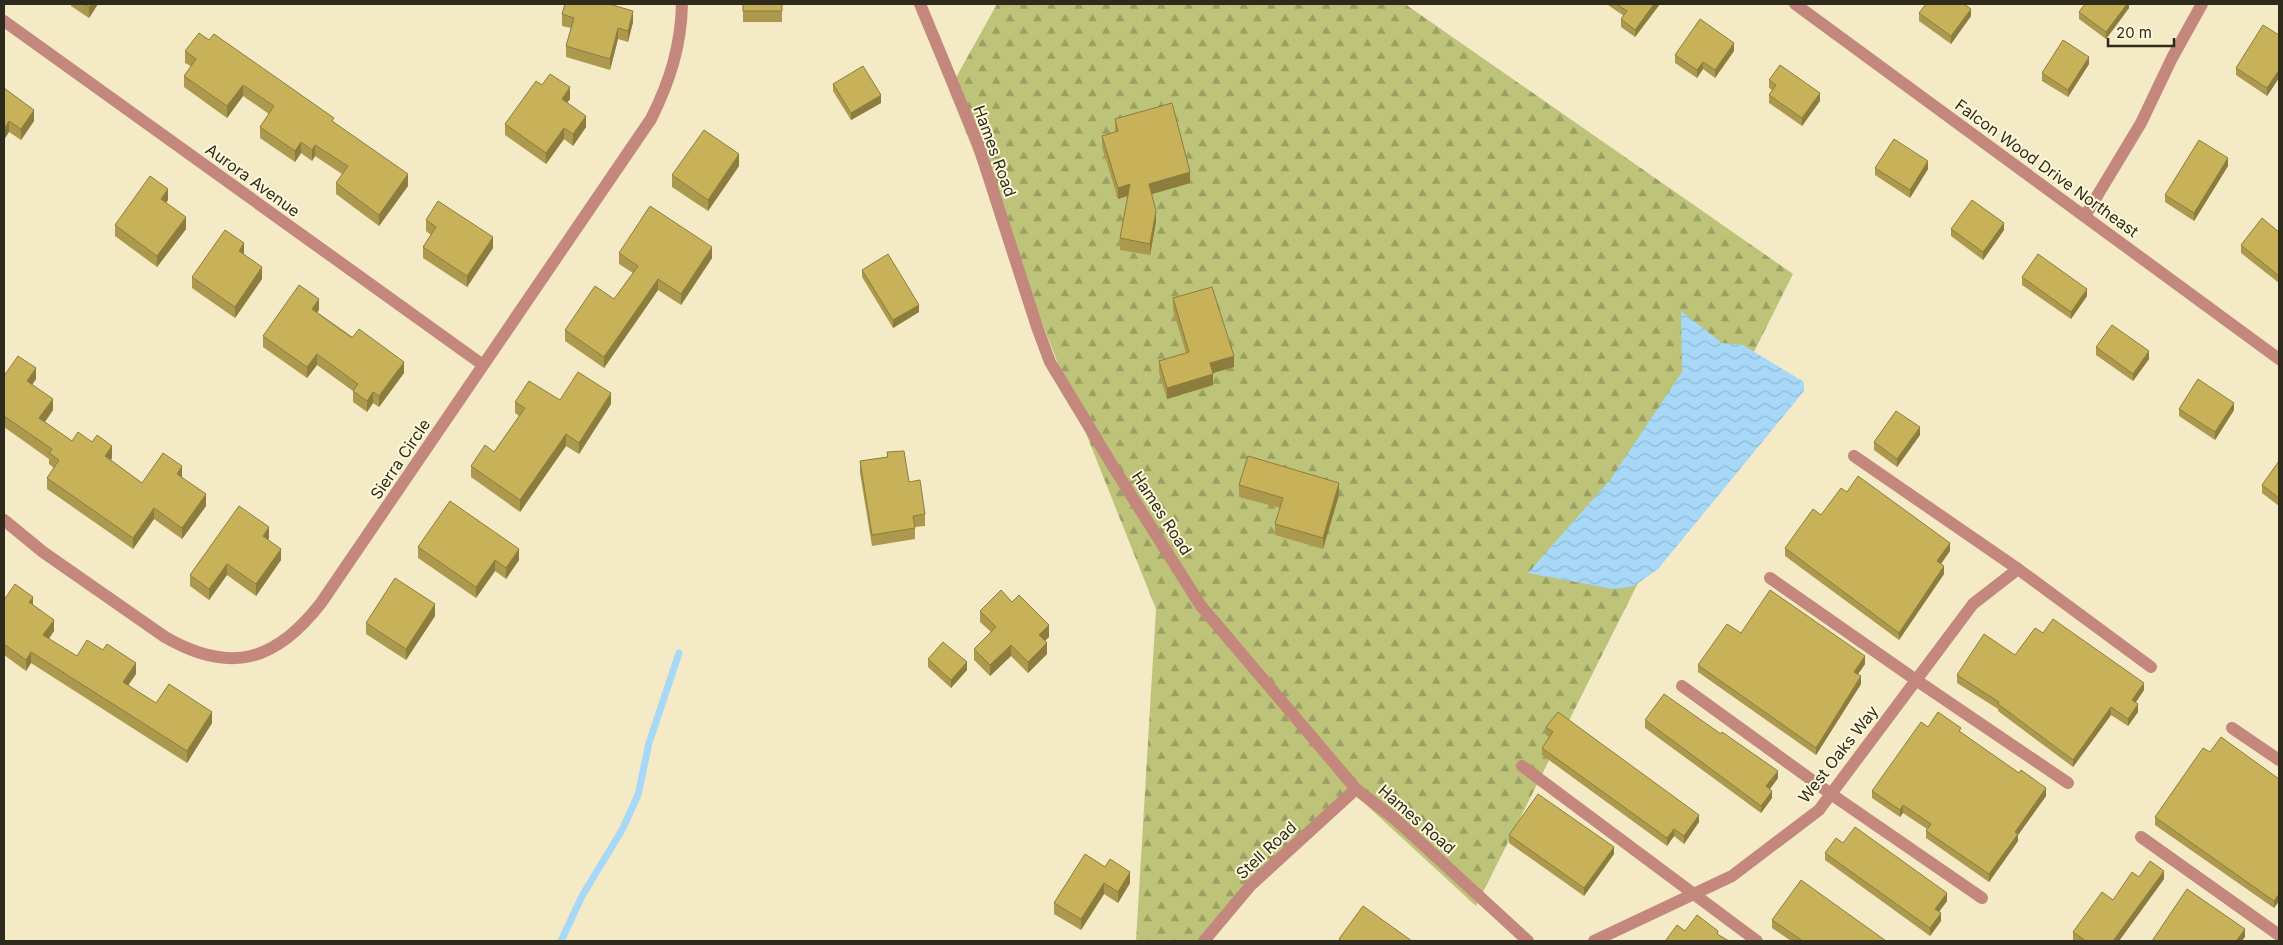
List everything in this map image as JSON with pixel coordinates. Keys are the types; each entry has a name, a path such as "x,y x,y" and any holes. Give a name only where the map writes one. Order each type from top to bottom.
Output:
{"street":[{"name":"Sierra Circle","path":"4,520 43,552 186,650 209,657 229,659 251,656 273,648 291,637 307,622 321,603 651,119 674,67 681,30 682,4"},
{"name":"Hames Road","path":"920,4 978,144 1050,362 1201,606 1356,789 1395,819 1528,941"},
{"name":"Falcon Wood Drive Northeast","path":"1796,4 2279,359"},
{"path":"2085,216 2141,123 2176,49 2202,4"},
{"name":"Aurora Avenue","path":"4,21 483,365"},
{"path":"1854,456 2018,570 2151,666"},
{"name":"West Oaks Way","path":"1594,941 1732,876 1819,810 1973,604 2018,570"},
{"path":"1770,578 2068,783"},
{"path":"1682,686 1831,794 1982,898"},
{"path":"2232,728 2279,760"},
{"path":"1522,766 1758,941"},
{"name":"Stell Road","path":"1204,941 1250,885 1356,789"},
{"path":"2141,837 2279,935"}],"green space":[{"path":"997,4 1405,4 1793,274 1476,906 1350,790 1200,941 1136,941 1156,609 949,90"}],"water":[{"path":"1681,311 1722,343 1743,345 1804,382 1804,391 1658,569 1634,586 1613,589 1528,573 1610,480 1682,372"}],"building":[{"path":"565,4 609,4 633,11 628,31 618,28 610,59 566,46 574,18 562,14"},
{"path":"743,4 782,4 782,11 743,11"},
{"path":"1617,4 1654,4 1635,30 1621,19 1627,11"},
{"path":"1926,4 1964,4 1971,9 1951,36 1919,13"},
{"path":"2085,4 2127,4 2106,32 2079,12"},
{"path":"1700,19 1734,43 1715,70 1703,62 1697,70 1675,55"},
{"path":"2263,25 2279,35 2279,70 2267,88 2236,68"},
{"path":"199,33 209,40 214,34 334,118 332,121 408,174 379,215 336,183 348,166 315,145 312,150 301,142 295,151 260,127 274,106 243,85 227,106 184,76 196,59 185,51"},
{"path":"2063,40 2089,57 2068,90 2042,73"},
{"path":"1780,65 1820,93 1802,118 1769,95 1776,85 1769,80"},
{"path":"863,66 881,95 851,113 833,84"},
{"path":"550,74 570,87 562,99 586,116 573,134 564,128 546,153 505,124 536,81 542,85"},
{"path":"4,88 34,110 21,129 9,121 4,129"},
{"path":"1172,103 1190,172 1149,184 1156,211 1150,244 1120,238 1130,184 1118,188 1102,136 1118,131 1115,119"},
{"path":"704,130 739,154 708,200 672,175"},
{"path":"1894,139 1928,161 1910,190 1875,168"},
{"path":"2199,140 2228,158 2194,213 2165,195"},
{"path":"150,176 168,189 161,199 186,217 157,256 115,225"},
{"path":"1972,200 2004,223 1983,252 1951,229"},
{"path":"438,201 493,237 467,276 423,247 436,227 426,220"},
{"path":"650,206 712,247 681,294 658,279 604,357 565,330 595,286 614,299 638,266 619,253"},
{"path":"2262,218 2279,232 2279,276 2241,245"},
{"path":"225,230 244,243 239,251 262,267 235,307 192,277"},
{"path":"888,254 919,305 893,320 862,270"},
{"path":"2038,254 2087,289 2071,312 2022,277"},
{"path":"299,285 319,299 312,309 352,338 359,329 404,362 379,396 373,392 367,401 353,391 358,384 317,354 307,367 263,336"},
{"path":"1212,287 1234,356 1210,363 1213,374 1167,388 1159,361 1189,352 1173,298"},
{"path":"2112,325 2149,351 2133,374 2096,347"},
{"path":"18,356 36,368 27,381 53,399 39,418 72,441 78,432 92,442 97,435 112,446 105,456 142,483 163,453 182,466 177,474 206,494 182,528 154,508 133,538 47,478 59,460 49,453 52,449 4,416 4,376"},
{"path":"578,372 611,393 579,443 566,434 520,500 471,466 485,445 494,452 525,408 515,402 529,381 560,400"},
{"path":"2198,379 2234,403 2215,432 2179,409"},
{"path":"1896,411 1920,427 1897,459 1874,442"},
{"path":"904,451 909,482 920,480 925,514 913,516 915,528 872,535 860,461 888,457 887,452"},
{"path":"1248,456 1339,483 1323,538 1275,524 1283,498 1239,485"},
{"path":"2279,461 2279,498 2262,485"},
{"path":"1858,476 1950,543 1937,561 1944,566 1899,633 1785,548 1813,509 1821,515 1841,488 1847,492"},
{"path":"450,501 519,549 506,568 495,560 476,587 418,547"},
{"path":"239,506 269,527 263,536 281,549 256,584 227,564 209,589 190,575"},
{"path":"395,578 435,604 406,649 366,623"},
{"path":"15,584 33,597 29,602 54,620 43,635 77,656 87,640 103,650 107,644 136,663 123,682 156,703 169,684 212,712 187,751 31,652 26,660 4,644 4,600"},
{"path":"1001,590 1012,602 1019,595 1049,625 1039,635 1047,643 1028,662 1011,645 990,665 974,649 996,627 980,611"},
{"path":"1770,590 1865,656 1854,672 1861,676 1816,748 1698,665 1727,624 1741,633"},
{"path":"2053,619 2144,683 2132,700 2138,704 2128,719 2111,707 2073,760 1998,704 1999,702 1957,675 1984,634 2015,655 2035,628 2043,633"},
{"path":"943,642 967,662 951,680 928,659"},
{"path":"1664,694 1778,771 1766,786 1772,791 1761,806 1645,720"},
{"path":"1558,712 1699,815 1684,836 1674,829 1667,838 1542,748 1553,732 1546,727"},
{"path":"1938,712 1961,728 1959,731 2019,773 2021,770 2046,788 2015,832 2018,834 1989,874 1926,831 1931,824 1903,805 1900,810 1872,791 1921,722 1928,727"},
{"path":"2221,737 2279,779 2279,894 2274,901 2155,817 2203,748 2210,752"},
{"path":"1538,794 1614,847 1584,888 1509,835"},
{"path":"1855,827 1947,893 1935,909 1941,913 1930,928 1825,853 1836,838 1843,843"},
{"path":"1085,854 1105,867 1110,859 1130,872 1118,892 1104,883 1081,919 1054,903"},
{"path":"2150,861 2164,871 2113,941 2086,941 2073,932 2102,892 2113,900 2132,872 2139,877"},
{"path":"1801,880 1886,941 1803,941 1772,920"},
{"path":"2187,889 2245,929 2236,941 2152,941"},
{"path":"1363,906 1412,941 1342,941 1339,939"},
{"path":"1697,915 1718,931 1717,934 1729,941 1666,940 1677,925 1685,931"}],"waterway":[{"path":"561,941 582,896 622,830 638,795 649,743 679,653"}]}
